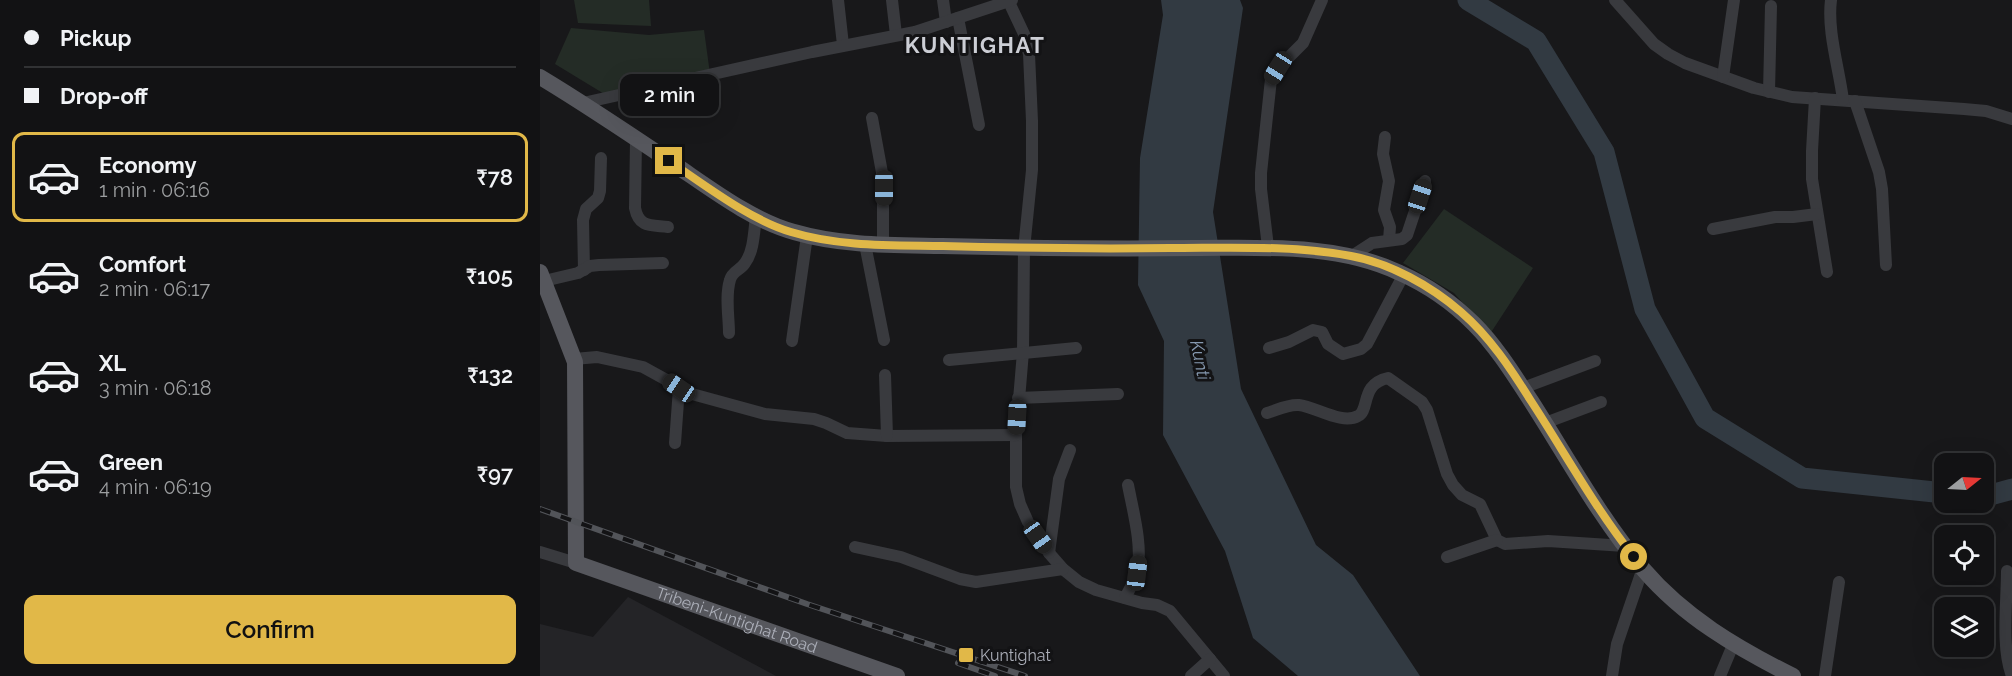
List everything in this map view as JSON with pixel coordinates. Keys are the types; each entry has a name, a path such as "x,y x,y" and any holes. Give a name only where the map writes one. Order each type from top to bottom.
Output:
{"main road":[{"path":"540,77 583,103 708,188 756,216 791,232 807,236 865,244 1024,249 1268,247 1352,256 1376,262 1404,274 1460,311 1490,341 1625,546 1676,603 1733,645 1793,676"},
{"path":"542,276 574,359 576,562"},
{"name":"Tribeni-Kuntighat Road","path":"576,562 897,676"}],"street":[{"path":"838,0 843,45"},
{"path":"892,0 896,35"},
{"path":"943,0 946,22"},
{"path":"583,103 843,45 915,32 1010,0 1024,34 1029,54 1033,147 1024,249 1023,352 1016,435 1016,487 1020,504 1028,522 1063,569 1079,582 1096,590 1157,605 1170,611 1224,676"},
{"path":"1268,247 1261,189 1271,79 1278,68 1303,43 1322,0"},
{"path":"1615,0 1654,44 1685,63 1769,92 1849,101 1986,111 2012,119"},
{"path":"1723,77 1734,0"},
{"path":"1831,0 1830,25 1839,70 1849,101 1879,172 1886,265"},
{"path":"1769,92 1771,6"},
{"path":"958,18 979,125"},
{"path":"1815,98 1812,165 1817,214 1827,272"},
{"path":"872,118 884,178 883,245"},
{"path":"1385,137 1383,150 1389,181 1384,210 1390,227 1389,240"},
{"path":"636,140 637,216 644,224 668,227"},
{"path":"584,270 583,220 586,209 598,198 601,158"},
{"path":"1352,256 1372,243 1402,239 1407,235 1425,181"},
{"path":"1713,230 1775,217 1817,214"},
{"path":"729,333 730,279 734,272 742,268 749,256 756,216"},
{"path":"792,341 807,236"},
{"path":"865,244 884,340"},
{"path":"542,276 578,273 599,265 663,263"},
{"path":"1269,348 1286,343 1313,330 1322,332 1328,344 1343,354 1361,349 1367,344 1404,274"},
{"path":"949,360 1076,348"},
{"path":"574,359 597,357 643,367 692,394 765,414 814,419 847,433 887,436 1016,435"},
{"path":"1523,388 1595,361"},
{"path":"885,375 887,436"},
{"path":"1267,413 1296,405 1339,418 1357,417 1363,412 1368,391 1380,380 1392,379 1422,402 1427,410 1447,474 1462,495 1480,504 1497,540 1505,544 1548,540 1625,546"},
{"path":"675,443 679,388"},
{"path":"1018,398 1118,394"},
{"path":"1545,423 1601,402"},
{"path":"1049,553 1059,479 1070,450"},
{"path":"1125,598 1137,573 1138,560 1128,485"},
{"path":"1447,557 1497,540"},
{"path":"855,547 901,557 960,579 976,582 1063,569"},
{"path":"540,552 576,562"},
{"path":"1612,676 1617,644 1643,568"},
{"path":"2007,571 2007,650 2012,675"},
{"path":"1825,676 1839,582"},
{"path":"1720,676 1733,645"},
{"path":"1191,676 1210,659"}],"shaded area":[{"path":"574,0 649,0 651,26 578,23"},
{"path":"571,28 649,35 704,30 710,74 606,95 555,64"},
{"path":"1444,209 1533,268 1490,334 1454,293 1403,263"},
{"path":"628,597 776,676 540,676 540,624 593,637"}],"water":[{"name":"Kunti","path":"1161,0 1240,0 1243,8 1213,212 1241,389 1316,545 1353,575 1420,676 1298,676 1253,638 1225,551 1163,435 1164,341 1138,285 1140,158 1163,15"}],"waterway":[{"path":"1468,0 1536,41 1604,152 1645,309 1705,418 1802,478 1934,492"},
{"path":"1994,494 2012,489"}],"railway":[{"path":"540,509 807,604 1025,676"},
{"path":"958,663 995,676"}],"place":[{"name":"Kuntighat","path":"966,655"}],"district":[{"name":"KUNTIGHAT","path":"975,45"}],"route":[{"path":"669,161 708,188 778,227 807,236 843,242 1024,249 1268,247 1352,256 1376,262 1404,274 1442,298 1460,311 1490,341 1634,557"}]}
